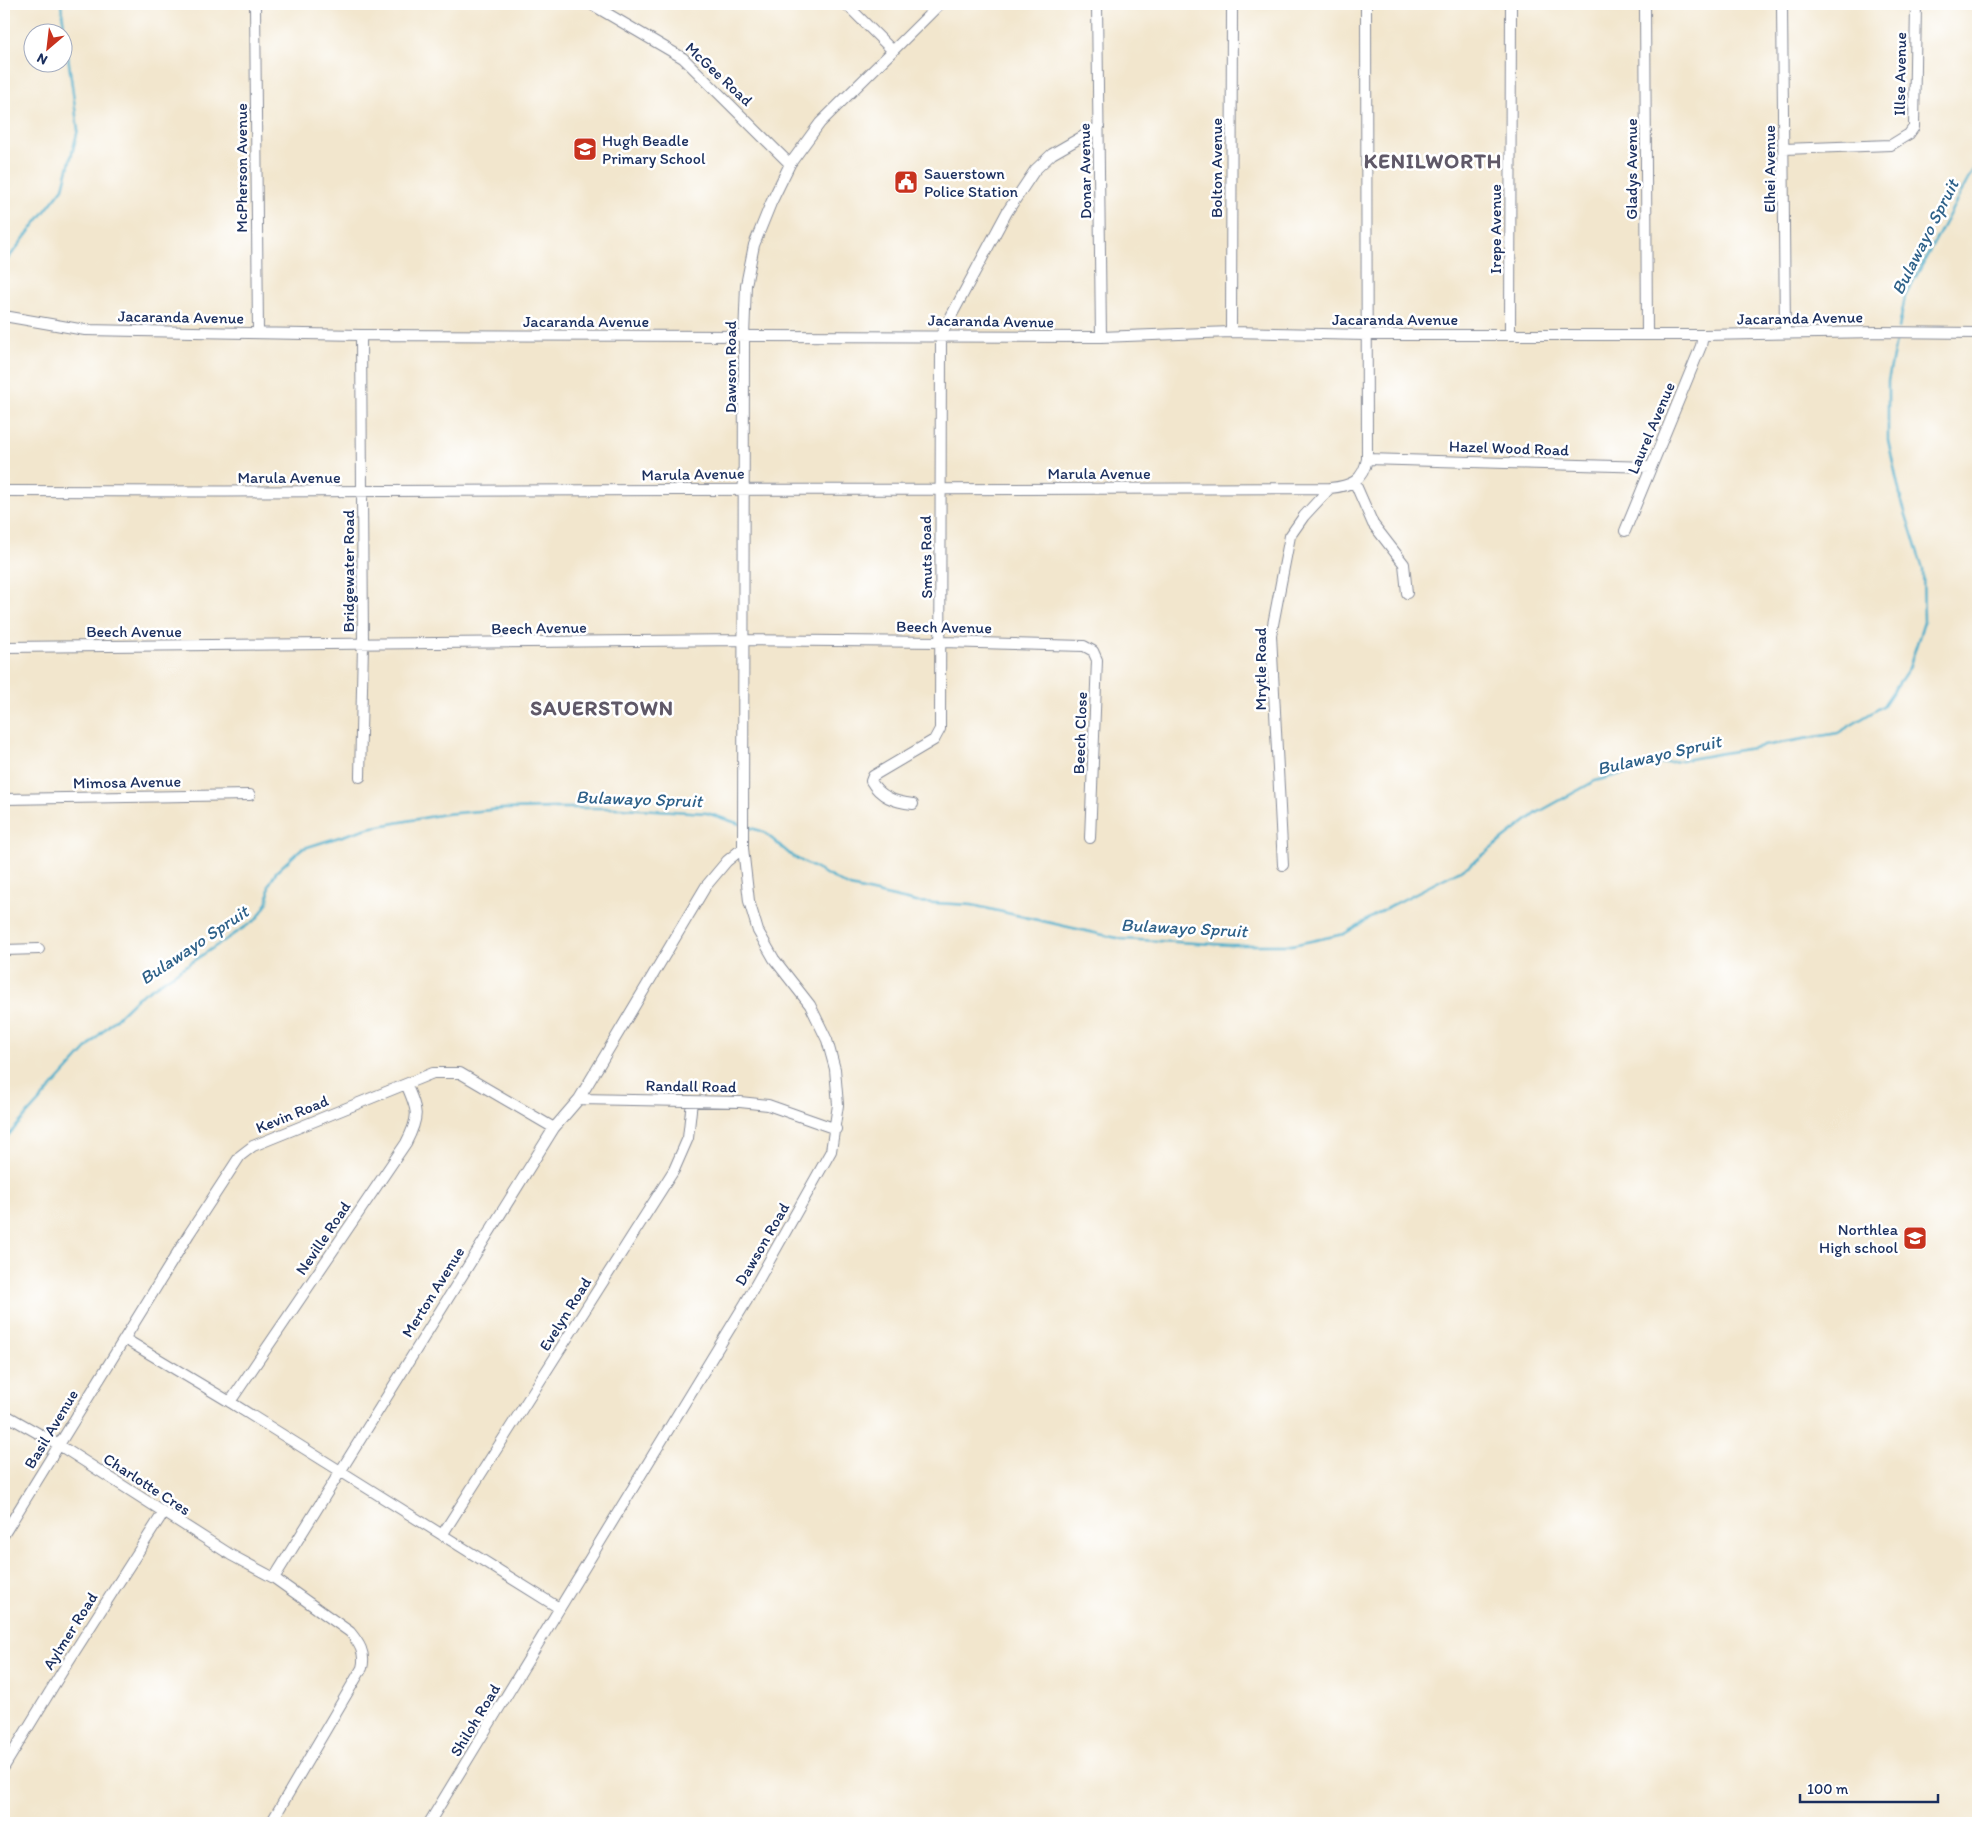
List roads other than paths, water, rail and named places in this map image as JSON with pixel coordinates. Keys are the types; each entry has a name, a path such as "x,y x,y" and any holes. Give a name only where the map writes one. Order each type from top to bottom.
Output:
{"street":[{"name":"McPherson Avenue","path":"255,4 258,332"},
{"name":"McGee Road","path":"591,4 683,58 790,164"},
{"path":"846,4 892,50"},
{"name":"Dawson Road","path":"546,1632 756,1285 821,1173 831,1150 836,1129 838,1105 835,1069 827,1040 810,1005 774,959 758,931 749,901 744,848 744,337 746,285 754,245 771,203 790,164 820,123 940,4"},
{"name":"Donar Avenue","path":"1097,4 1102,337"},
{"name":"Bolton Avenue","path":"1231,332 1232,4"},
{"path":"1366,4 1367,459 1365,468 1354,483 1372,524 1404,564 1407,593"},
{"name":"Irepe Avenue","path":"1510,334 1511,4"},
{"name":"Gladys Avenue","path":"1644,4 1647,334"},
{"name":"Elhei Avenue","path":"1782,4 1785,333"},
{"name":"Illse Avenue","path":"1784,149 1891,145 1909,134 1914,127 1916,4"},
{"path":"941,335 1007,212 1035,170 1052,154 1099,127"},
{"name":"Jacaranda Avenue","path":"4,316 85,330 360,335 744,337 941,335 1102,337 1231,332 1366,335 1978,333"},
{"name":"Bridgewater Road","path":"360,335 363,493 363,645 360,777"},
{"name":"Smuts Road","path":"913,804 901,803 885,796 876,789 871,779 934,740 938,735 942,642 941,335"},
{"name":"Laurel Avenue","path":"1625,531 1650,467 1702,346 1702,335"},
{"name":"Hazel Wood Road","path":"1367,459 1650,467"},
{"name":"Marula Avenue","path":"4,490 363,493 745,489 1330,488 1348,486 1354,483"},
{"name":"Mrytle Road","path":"1283,865 1271,636 1290,536 1304,516 1330,488"},
{"name":"Beech Avenue","path":"4,646 363,645 743,640 1074,645"},
{"name":"Beech Close","path":"1074,645 1084,646 1093,651 1097,660 1090,838"},
{"name":"Mimosa Avenue","path":"4,799 250,795"},
{"path":"554,1128 579,1099 706,886 728,861 744,848"},
{"path":"4,950 39,949"},
{"name":"Kevin Road","path":"125,1339 189,1234 240,1156 263,1141 434,1073 460,1073 554,1128"},
{"name":"Neville Road","path":"230,1402 406,1143 417,1116 416,1108 406,1084"},
{"name":"Randall Road","path":"579,1099 692,1101 768,1105 836,1129"},
{"name":"Evelyn Road","path":"442,1535 674,1170 688,1138 692,1101"},
{"name":"Merton Avenue","path":"338,1472 554,1128"},
{"path":"125,1339 230,1402 338,1472 559,1608"},
{"name":"Basil Avenue","path":"4,1534 125,1339"},
{"name":"Charlotte Cres","path":"4,1414 59,1445 231,1555 274,1578 350,1632 364,1654 364,1662 271,1823"},
{"path":"274,1578 338,1472"},
{"name":"Aylmer Road","path":"4,1767 163,1513"},
{"name":"Shiloh Road","path":"429,1823 546,1632"}],"waterway":[{"path":"4,264 63,188 78,130 61,4"},
{"name":"Bulawayo Spruit","path":"1899,328 1905,297 1978,161"},
{"name":"Bulawayo Spruit","path":"745,826 764,832 792,856 850,887 916,902 972,905 1121,939 1232,945 1292,945 1344,934 1383,910 1470,865 1537,813 1595,781 1660,764 1838,733 1883,706 1909,668 1924,622 1923,569 1901,499 1888,440 1888,381 1897,336"},
{"name":"Bulawayo Spruit","path":"4,1140 100,1034 137,998 257,919 268,902 269,885 276,872 301,849 368,828 445,814 502,809 621,808 707,813 740,824"}],"place":[{"name":"Hugh Beadle Primary School","path":"585,149"},
{"name":"Sauerstown Police Station","path":"906,182"},
{"name":"Northlea High school","path":"1915,1238"}],"district":[{"name":"KENILWORTH","path":"1433,160"},
{"name":"SAUERSTOWN","path":"602,707"}]}
